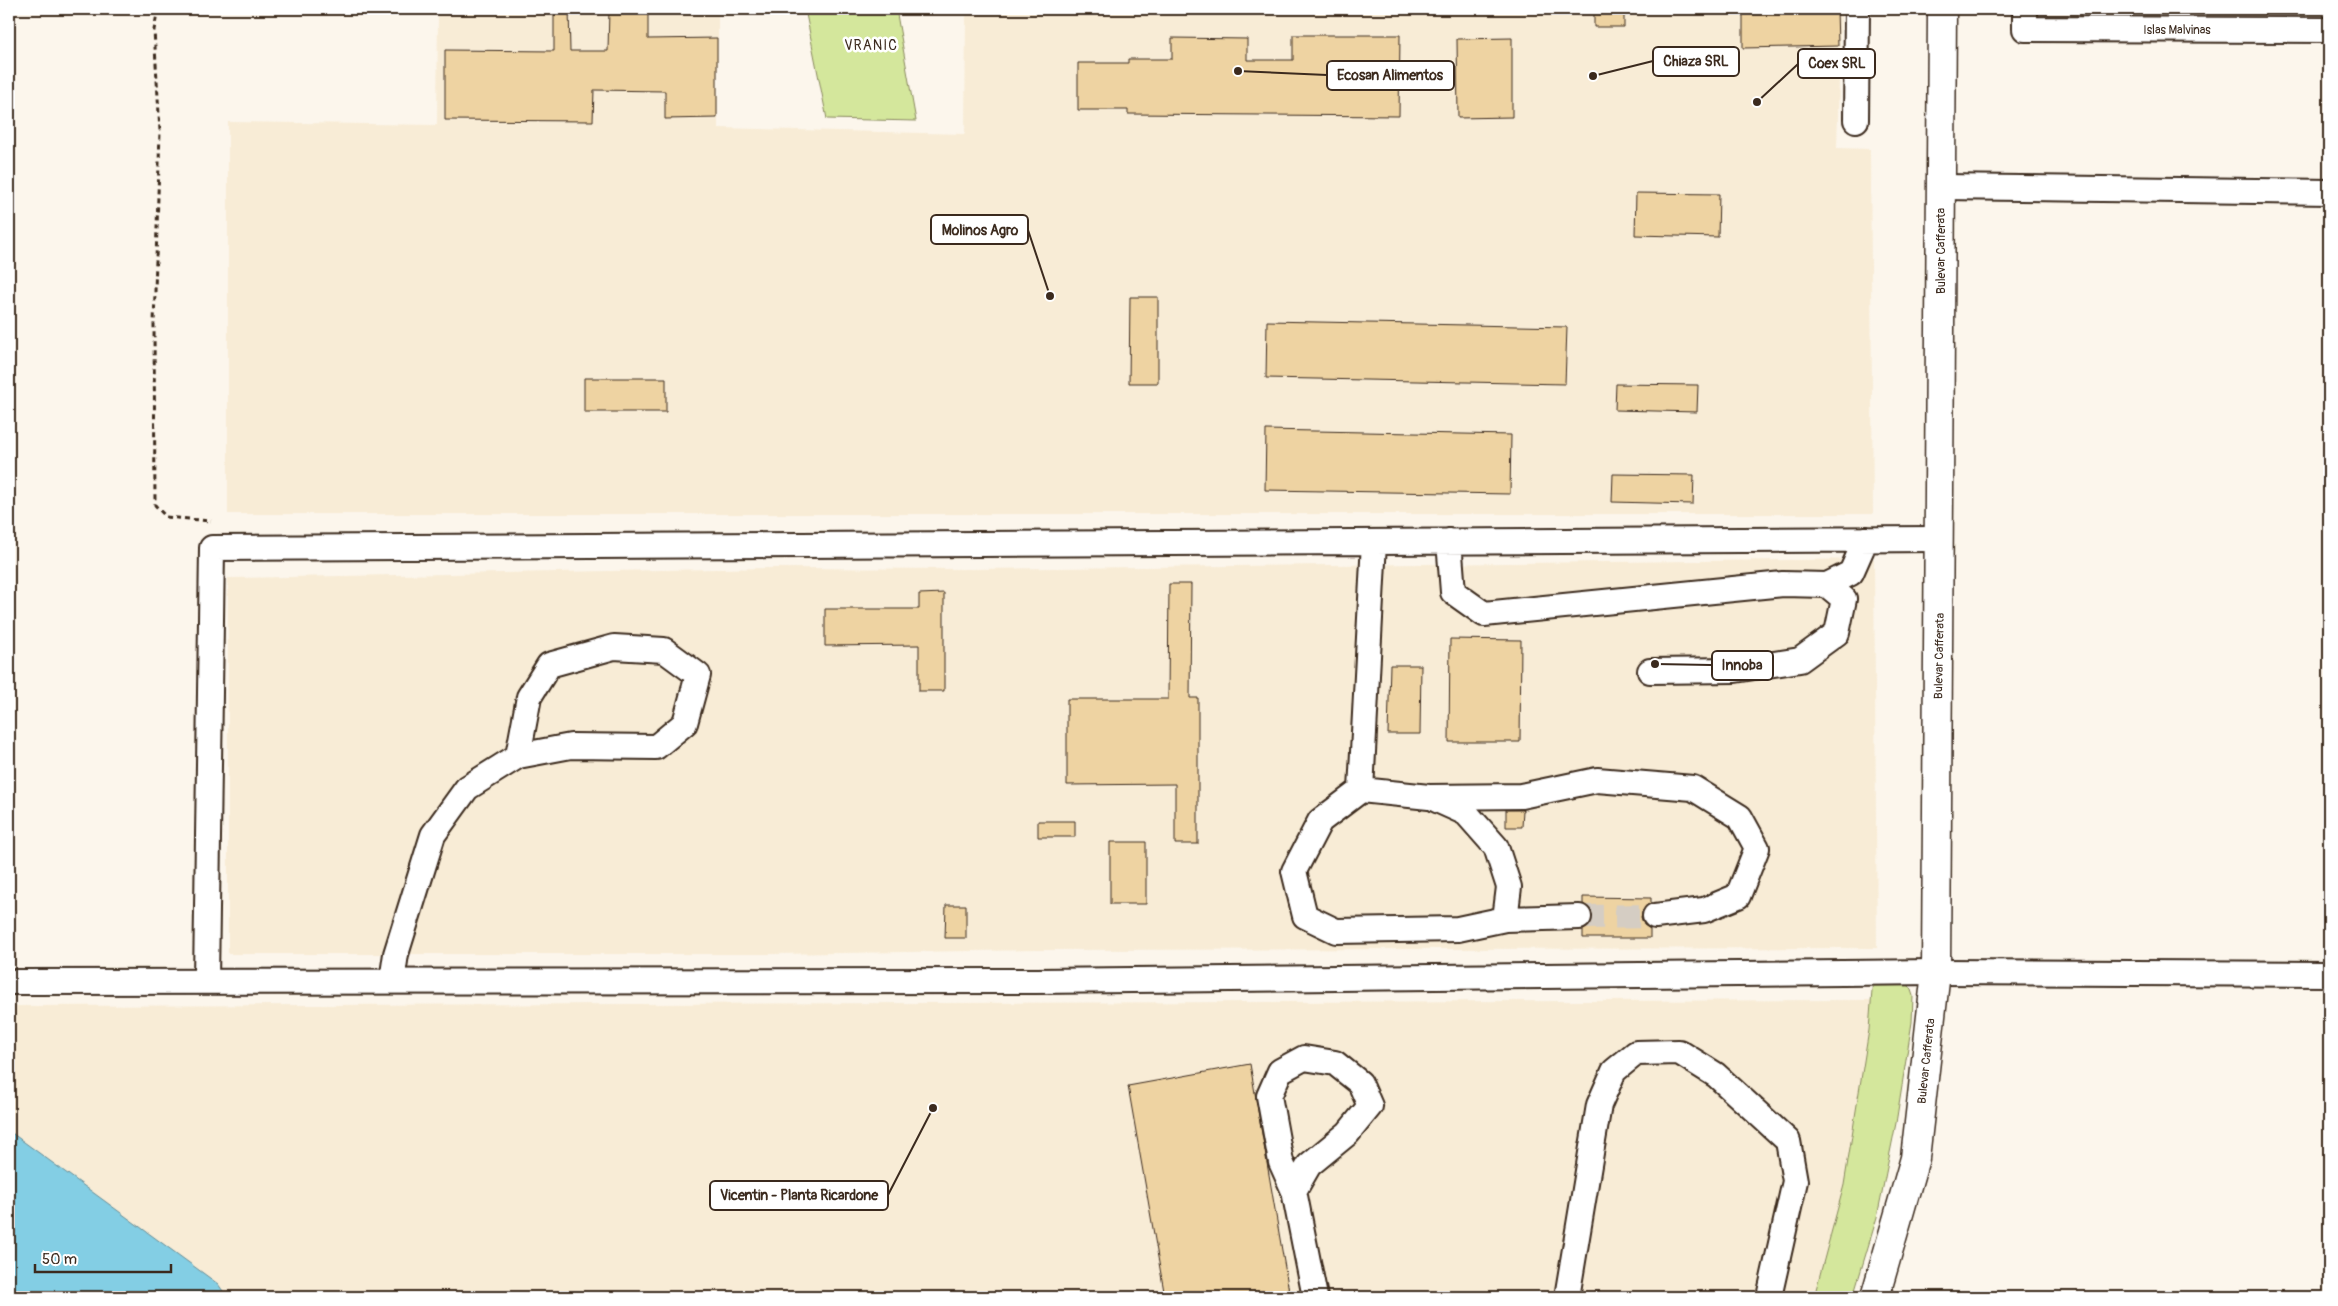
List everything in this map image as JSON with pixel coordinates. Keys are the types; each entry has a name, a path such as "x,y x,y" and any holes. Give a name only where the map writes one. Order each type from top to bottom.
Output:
{"highway":[{"name":"Bulevar Cafferata","path":"1874,1297 1915,1158 1936,972 1942,9"}],"street":[{"path":"1856,9 1856,120"},
{"name":"Islas Malvinas","path":"2025,19 2298,20 2329,30"},
{"path":"1942,187 2329,192"},
{"path":"206,981 212,548 1940,538"},
{"path":"1449,541 1453,592 1484,614 1783,584 1827,585 1851,573 1866,539"},
{"path":"1361,790 1374,542"},
{"path":"1650,671 1734,670 1800,660 1838,632 1844,599 1827,585"},
{"path":"392,981 396,954 433,835 467,788 518,756 571,746 656,747 685,723 698,675 664,650 639,648 614,647 549,666 529,697 518,756"},
{"path":"1580,917 1505,918 1458,929 1336,931 1305,916 1294,871 1320,821 1361,790 1429,797 1521,796 1597,780 1693,788 1740,818 1757,848 1738,896 1704,910 1655,916"},
{"path":"1429,797 1466,813 1496,847 1509,888 1505,918"},
{"path":"9,982 1036,981 1936,972 2329,974"},
{"path":"1567,1297 1599,1105 1614,1071 1636,1053 1679,1052 1716,1075 1788,1141 1795,1181 1769,1297"},
{"path":"1294,1191 1309,1165 1348,1133 1370,1106 1360,1083 1335,1063 1304,1058 1280,1071 1269,1096 1281,1162 1294,1191 1315,1297"}],"path":[{"path":"158,9 154,30 160,131 154,324 155,505 166,517 211,521"}],"shaded area":[{"path":"438,9 718,9 718,128 965,134 966,9 1841,9 1837,148 1870,149 1873,514 228,514 228,122 437,125"},
{"path":"1874,559 1877,948 1036,950 773,954 228,954 228,578 774,568 968,569"},
{"path":"1872,1000 1869,1030 1844,1185 1814,1297 9,1297 9,1006"}],"green space":[{"path":"805,9 896,9 916,121 827,119"},
{"path":"1873,977 1903,981 1910,987 1913,996 1912,1022 1896,1123 1877,1217 1853,1297 1814,1297 1844,1185 1869,1030"}],"water":[{"path":"9,1131 218,1284 227,1297 9,1297"}],"building":[{"path":"554,9 569,9 570,51 608,51 609,9 648,9 648,39 717,38 717,118 665,119 665,91 594,90 593,121 445,120 445,50 554,51"},
{"path":"1594,9 1624,9 1624,27 1594,27"},
{"path":"1743,9 1837,9 1838,46 1743,48"},
{"path":"1293,35 1400,35 1399,116 1128,114 1128,110 1078,110 1078,63 1128,63 1128,59 1172,59 1172,38 1247,39 1247,60 1293,60"},
{"path":"1512,38 1512,117 1458,118 1457,39"},
{"path":"1636,193 1719,194 1718,237 1635,235"},
{"path":"1130,297 1158,297 1158,383 1129,383"},
{"path":"1267,321 1567,327 1565,384 1266,378"},
{"path":"584,378 666,378 666,412 584,412"},
{"path":"1616,384 1698,385 1697,412 1615,410"},
{"path":"1266,430 1511,435 1510,494 1265,490"},
{"path":"1613,474 1694,475 1693,504 1612,502"},
{"path":"1169,584 1191,584 1190,698 1198,698 1198,844 1175,844 1175,784 1067,785 1067,699 1168,699"},
{"path":"944,593 944,691 919,691 919,645 825,646 825,609 919,609 919,594"},
{"path":"1450,639 1521,640 1520,742 1449,742"},
{"path":"1390,665 1421,665 1420,734 1388,734"},
{"path":"1506,810 1523,810 1522,827 1506,827"},
{"path":"1038,821 1075,821 1075,837 1038,837"},
{"path":"1110,842 1146,842 1146,904 1110,904"},
{"path":"1583,897 1651,898 1651,903 1643,910 1641,917 1644,925 1650,929 1650,938 1583,938 1583,930 1591,924 1593,917 1590,909 1583,904"},
{"path":"946,905 966,905 966,938 945,938"},
{"path":"1250,1064 1290,1297 1165,1297 1128,1086"}],"tunnel":[{"path":"1579,917 1655,916"}],"place":[{"name":"Ecosan Alimentos","path":"1238,71"},
{"name":"Chiaza SRL","path":"1593,76"},
{"name":"Coex SRL","path":"1757,102"},
{"name":"Molinos Agro","path":"1050,296"},
{"name":"Innoba","path":"1655,664"},
{"name":"Vicentin - Planta Ricardone","path":"933,1108"}],"district":[{"name":"VRANIC","path":"871,45"}]}
